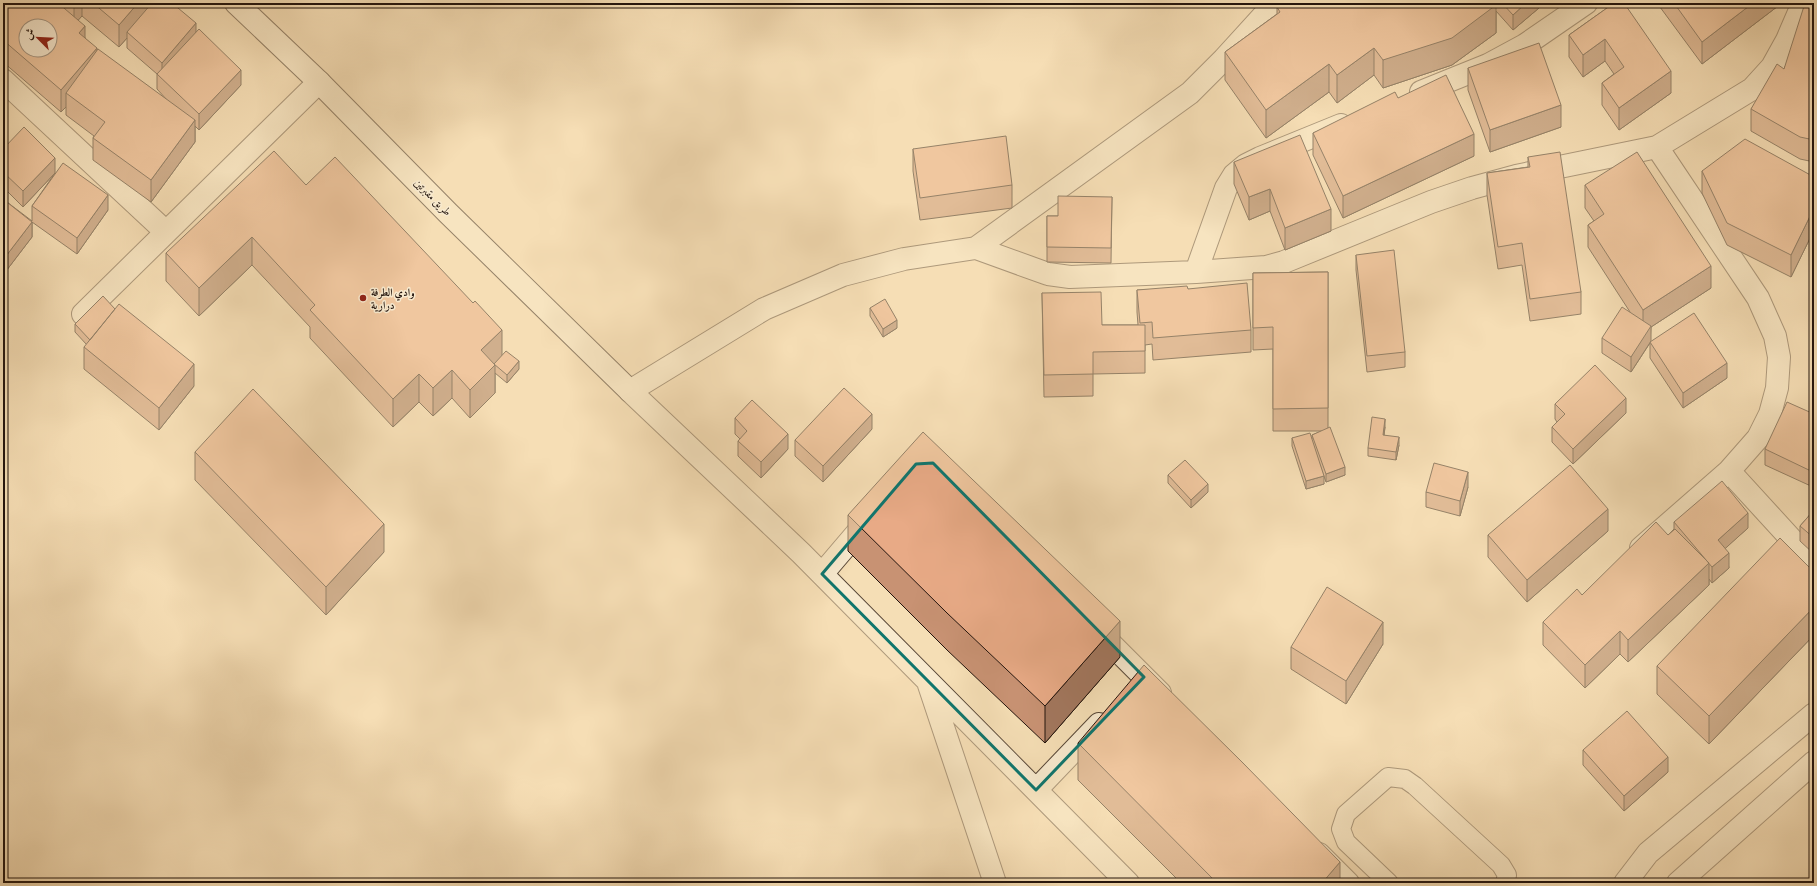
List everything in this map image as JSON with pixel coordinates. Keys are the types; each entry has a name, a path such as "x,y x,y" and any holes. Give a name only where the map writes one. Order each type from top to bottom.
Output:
{"street":[{"name":"طريق مقبرتين","path":"236,3 319,82 448,213 630,391 822,574 1128,883"},
{"path":"630,391 764,309 843,274 904,259 976,248 1190,93 1224,60 1276,3"},
{"path":"1400,101 1488,65 1526,45 1586,3"},
{"path":"976,248 1048,274 1063,276 1196,272 1266,267 1284,262 1431,202 1472,188 1516,176 1657,146 1752,89 1772,67 1780,54 1803,3"},
{"path":"3,80 166,232"},
{"path":"83,314 319,82"},
{"path":"1196,272 1226,188 1234,175 1246,165 1260,158 1363,116"},
{"path":"1628,560 1728,471 1758,438 1770,414 1777,388 1779,357 1775,336 1758,298 1657,146"},
{"path":"1728,471 1814,564"},
{"path":"822,574 882,503"},
{"path":"1083,615 1171,705"},
{"path":"1128,694 1144,677"},
{"path":"927,680 996,883"},
{"path":"1036,790 1111,711"},
{"path":"1625,883 1648,854 1814,714"},
{"path":"1678,883 1814,762"},
{"path":"1304,838 1348,883"}],"lane":[{"path":"1389,883 1346,842 1341,829 1346,814 1388,777 1405,779 1415,786 1501,865 1507,875 1505,883"}],"highlighted area":[{"path":"933,463 1144,677 1036,790 822,574 916,464"}],"building":[{"path":"3,3 58,3 85,26 79,33 97,48 61,90 24,58 58,58 58,18 18,18 18,53 3,40"},
{"path":"93,3 138,3 119,25"},
{"path":"152,3 172,3 196,23 162,63 127,32"},
{"path":"1282,3 1495,3 1496,5 1452,38 1383,60 1374,48 1337,75 1329,64 1266,110 1225,52 1280,12 1277,7"},
{"path":"1502,3 1526,3 1513,15"},
{"path":"1614,3 1624,3 1671,71 1619,108 1602,83 1624,67 1605,39 1583,55 1569,35"},
{"path":"1674,3 1753,3 1702,42"},
{"path":"1805,3 1814,3 1814,140 1800,137 1751,109 1777,64 1784,69"},
{"path":"199,29 241,70 199,114 157,74"},
{"path":"1539,43 1561,105 1490,130 1468,68"},
{"path":"98,49 195,120 151,180 93,138 105,122 66,93"},
{"path":"1446,75 1474,134 1343,196 1313,133 1395,92 1398,98"},
{"path":"24,127 55,158 23,191 3,172 3,149"},
{"path":"1300,135 1331,209 1285,228 1270,189 1249,197 1234,162"},
{"path":"1006,136 1012,185 920,198 913,149"},
{"path":"1745,139 1814,177 1814,208 1791,255 1727,223 1702,171"},
{"name":"وادي الطرفة درارية","path":"274,151 306,185 335,157 473,303 475,301 502,330 481,350 495,365 470,390 452,370 433,388 419,374 393,399 310,310 315,305 252,237 199,288 166,253"},
{"path":"1560,152 1581,292 1530,299 1522,243 1498,247 1487,173 1530,167 1528,157"},
{"path":"1637,152 1711,266 1643,310 1588,225 1604,214 1585,185"},
{"path":"63,163 108,195 77,238 32,206"},
{"path":"1058,196 1112,197 1111,248 1047,247 1047,216 1058,216"},
{"path":"3,199 32,222 3,260"},
{"path":"1394,250 1405,352 1367,356 1356,255"},
{"path":"1328,272 1328,408 1273,409 1273,327 1253,328 1253,273"},
{"path":"1247,283 1251,330 1153,338 1152,322 1140,323 1137,290 1187,286 1188,289"},
{"path":"1101,292 1102,325 1145,325 1145,351 1093,352 1093,374 1044,375 1042,293"},
{"path":"103,296 115,309 90,340 75,324"},
{"path":"885,299 897,320 883,329 870,308"},
{"path":"119,304 194,364 159,408 84,347"},
{"path":"1622,307 1651,326 1631,357 1602,338"},
{"path":"1694,313 1727,363 1683,393 1650,342"},
{"path":"506,351 519,361 507,375 494,364"},
{"path":"1595,365 1626,398 1573,449 1552,427 1565,414 1555,404"},
{"path":"844,388 872,414 823,466 795,440"},
{"path":"253,389 384,524 326,587 195,452"},
{"path":"752,400 788,434 761,462 738,441 747,431 735,418"},
{"path":"1787,402 1814,414 1813,472 1765,449"},
{"path":"1372,417 1385,419 1383,435 1399,437 1396,452 1368,448"},
{"path":"1330,427 1345,467 1326,474 1312,435"},
{"path":"923,432 1120,621 1045,706 947,613 848,515"},
{"path":"1310,433 1324,476 1306,481 1292,438"},
{"path":"1185,460 1208,484 1191,500 1168,475"},
{"path":"1434,463 1468,472 1460,501 1426,492"},
{"path":"1570,465 1608,509 1527,580 1488,535"},
{"path":"1722,481 1748,513 1718,540 1729,553 1712,567 1674,522"},
{"path":"1814,510 1814,538 1800,526"},
{"path":"1656,522 1668,535 1675,529 1709,563 1628,640 1620,631 1585,665 1543,622 1577,589 1582,595"},
{"path":"1780,538 1814,572 1814,607 1709,716 1657,666"},
{"path":"1327,587 1383,622 1346,681 1291,647"},
{"path":"1144,665 1340,862 1322,883 1217,883 1078,743"},
{"path":"1627,711 1668,757 1624,796 1583,750"}],"place":[{"name":"وادي الطرفة درارية","path":"363,298"}]}
